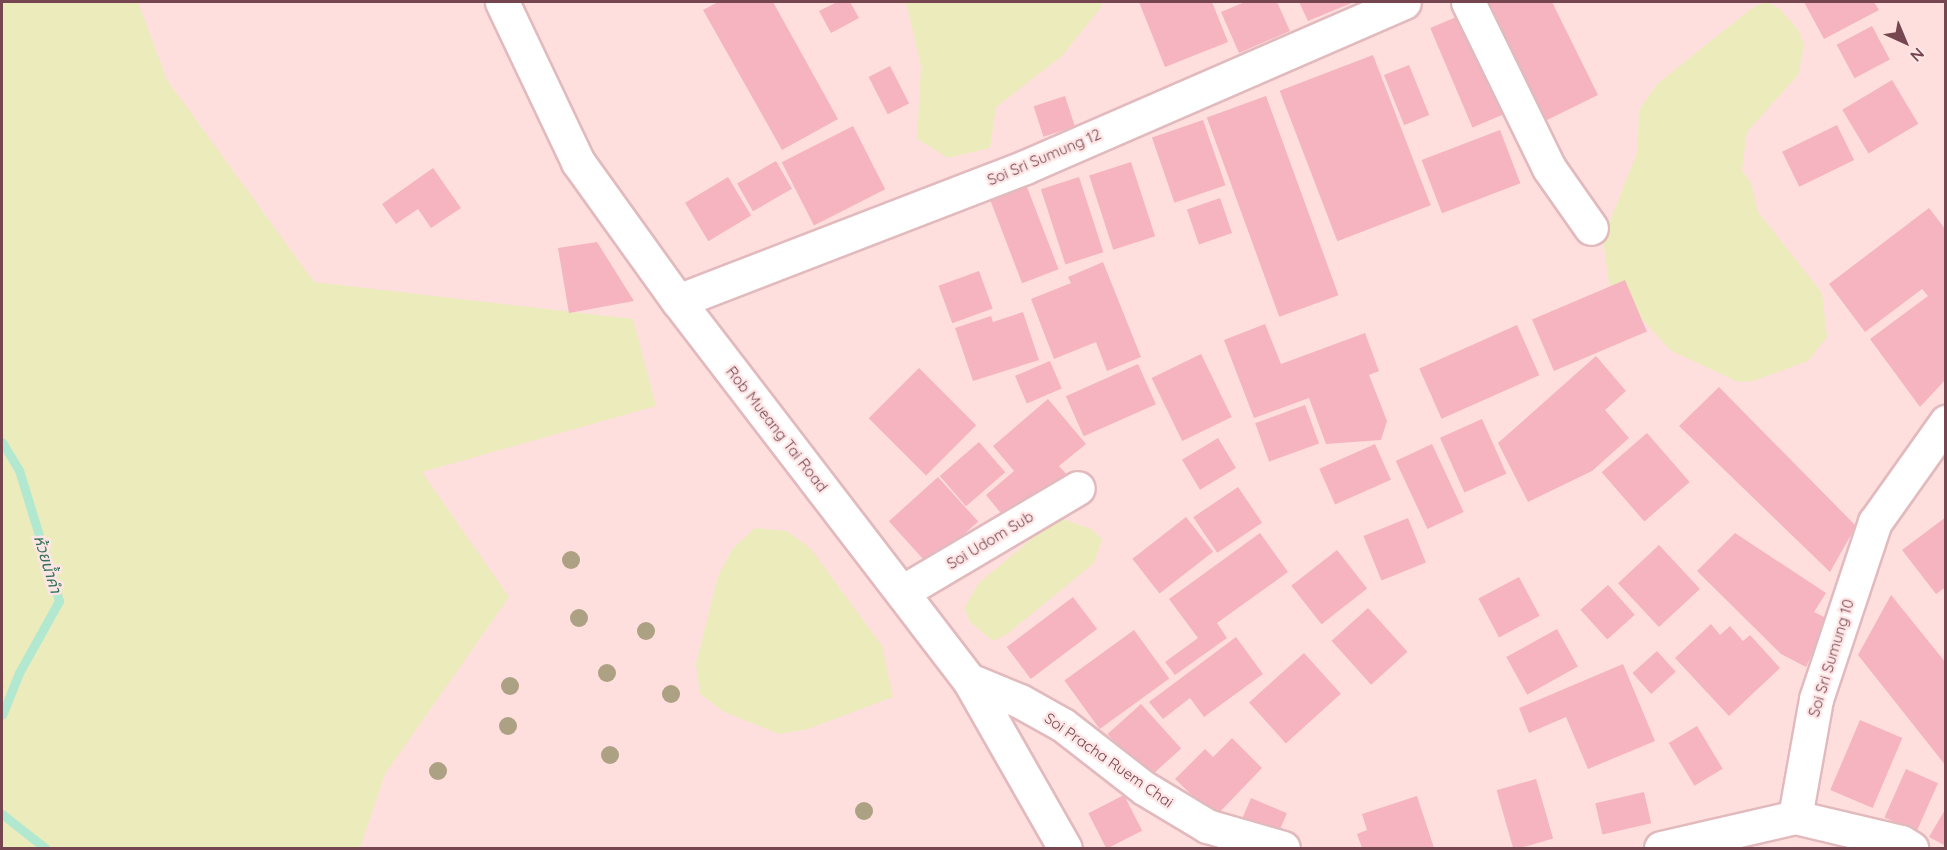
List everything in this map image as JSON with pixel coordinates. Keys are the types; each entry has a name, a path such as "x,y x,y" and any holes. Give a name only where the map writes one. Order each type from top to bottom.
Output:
{"street":[{"name":"Rob Mueang Tai Road","path":"502,2 578,162 678,301 969,680 1065,849"},
{"name":"Soi Sri Sumung 12","path":"678,301 1025,167 1404,2"},
{"path":"1468,2 1550,168 1591,228"},
{"name":"Soi Sri Sumung 10","path":"1795,817 1816,699 1875,522 1946,422"},
{"name":"Soi Udom Sub","path":"902,592 1078,488"},
{"name":"Soi Pracha Ruem Chai","path":"969,680 1020,701 1063,725 1144,788 1207,826 1283,849"},
{"path":"1661,849 1795,817 1901,842 1911,849"}],"green space":[{"path":"2,2 138,2 167,80 314,282 633,319 656,406 422,472 509,597 385,774 360,848 2,848"},
{"path":"906,2 1100,2 1102,6 1062,56 996,107 990,148 948,158 917,139 921,66"},
{"path":"1766,2 1780,9 1799,31 1804,46 1798,75 1747,132 1742,170 1751,183 1758,212 1822,293 1827,337 1808,361 1753,381 1738,382 1670,350 1609,283 1603,239 1637,153 1639,110 1657,84 1752,8"},
{"path":"1063,519 1091,529 1102,539 1094,563 1007,634 993,641 970,622 964,608 979,583 1048,525"},
{"path":"755,528 787,531 811,549 882,646 893,697 808,729 779,734 724,712 700,694 696,664 718,576 733,548"}],"building":[{"path":"718,2 773,2 838,119 782,150 703,10"},
{"path":"837,2 850,2 859,18 831,33 819,11"},
{"path":"1139,2 1212,2 1228,42 1165,67"},
{"path":"1245,2 1277,2 1290,31 1239,53 1221,12"},
{"path":"1299,2 1354,2 1308,21"},
{"path":"1487,2 1552,2 1598,95 1545,121"},
{"path":"1804,2 1874,2 1879,10 1824,39"},
{"path":"1468,12 1510,111 1472,127 1430,28"},
{"path":"1872,26 1890,60 1855,78 1837,45"},
{"path":"1373,55 1431,205 1337,241 1280,91"},
{"path":"1409,65 1429,115 1404,125 1384,75"},
{"path":"890,66 909,103 888,114 869,77"},
{"path":"1892,80 1918,124 1869,154 1842,110"},
{"path":"1065,96 1075,126 1044,137 1034,106"},
{"path":"1266,96 1339,295 1279,317 1207,118"},
{"path":"1203,120 1225,185 1174,203 1152,138"},
{"path":"1837,125 1854,160 1799,187 1782,152"},
{"path":"853,126 885,189 814,226 782,162"},
{"path":"1500,130 1520,183 1442,213 1422,160"},
{"path":"776,161 792,189 753,211 737,184"},
{"path":"1131,162 1155,236 1113,250 1089,176"},
{"path":"433,168 461,208 431,228 418,209 396,224 382,204"},
{"path":"728,177 751,216 708,241 685,203"},
{"path":"1079,177 1103,252 1065,264 1041,189"},
{"path":"1027,187 1059,269 1022,283 991,201"},
{"path":"1220,198 1232,233 1199,244 1187,209"},
{"path":"1929,208 1946,230 1946,379 1920,407 1870,339 1928,296 1922,289 1865,332 1829,284"},
{"path":"597,242 634,301 569,313 558,248"},
{"path":"1103,262 1141,357 1107,371 1096,342 1054,359 1031,299 1071,283 1068,277"},
{"path":"979,271 993,309 952,323 939,286"},
{"path":"1625,280 1647,332 1554,371 1532,319"},
{"path":"1023,312 1039,360 973,381 955,328 991,316 993,322"},
{"path":"1265,324 1281,364 1365,333 1379,371 1369,375 1387,421 1381,440 1326,444 1309,398 1254,418 1224,340"},
{"path":"1517,325 1539,375 1442,419 1419,369"},
{"path":"1201,354 1232,417 1182,441 1152,378"},
{"path":"1596,356 1626,391 1605,410 1629,438 1592,471 1528,502 1498,443"},
{"path":"1050,361 1062,389 1027,403 1015,376"},
{"path":"1138,364 1156,404 1084,436 1066,396"},
{"path":"919,368 976,425 926,475 869,418"},
{"path":"1719,387 1856,526 1830,572 1679,426"},
{"path":"1048,399 1086,444 1059,466 1067,475 1009,523 986,495 1014,471 993,446"},
{"path":"1305,405 1319,444 1269,462 1255,423"},
{"path":"1482,419 1506,474 1464,493 1440,438"},
{"path":"1647,433 1690,482 1644,521 1602,472"},
{"path":"1218,438 1236,468 1200,490 1182,460"},
{"path":"979,442 1005,472 966,506 940,476"},
{"path":"1375,444 1391,480 1335,504 1319,469"},
{"path":"1432,444 1464,512 1427,529 1396,461"},
{"path":"938,477 978,522 929,566 889,521"},
{"path":"1238,487 1262,523 1217,553 1193,517"},
{"path":"1186,517 1213,552 1160,594 1132,559"},
{"path":"1946,517 1946,587 1936,594 1902,550"},
{"path":"1408,518 1426,563 1381,580 1363,536"},
{"path":"1260,533 1288,572 1217,623 1227,638 1175,675 1165,662 1198,638 1169,599"},
{"path":"1735,533 1826,593 1814,612 1828,619 1806,667 1781,654 1697,571"},
{"path":"1659,545 1700,589 1659,627 1618,583"},
{"path":"1337,550 1367,589 1321,624 1291,586"},
{"path":"1519,577 1540,616 1499,637 1478,599"},
{"path":"1608,585 1635,615 1607,639 1581,610"},
{"path":"1891,595 1946,663 1946,766 1858,655"},
{"path":"1073,597 1097,629 1031,679 1007,647"},
{"path":"1368,608 1407,652 1371,685 1332,641"},
{"path":"1711,624 1720,635 1730,626 1743,641 1750,635 1780,668 1729,716 1675,658"},
{"path":"1557,629 1578,667 1527,695 1506,657"},
{"path":"1134,630 1169,679 1100,729 1064,681"},
{"path":"1236,637 1263,674 1204,717 1190,698 1163,719 1149,702"},
{"path":"1657,651 1676,672 1651,694 1632,673"},
{"path":"1304,653 1341,694 1286,743 1249,703"},
{"path":"1623,664 1655,741 1588,769 1566,717 1529,733 1519,708"},
{"path":"1141,704 1181,749 1148,779 1108,734"},
{"path":"1860,720 1902,738 1873,808 1830,790"},
{"path":"1697,726 1723,769 1694,786 1669,743"},
{"path":"1232,738 1262,768 1215,817 1175,779 1205,749 1213,757"},
{"path":"1906,769 1938,783 1916,832 1884,817"},
{"path":"1536,779 1553,839 1513,848 1497,790"},
{"path":"1644,792 1651,823 1602,834 1595,803"},
{"path":"1124,795 1142,831 1106,848 1088,813"},
{"path":"1417,796 1434,848 1362,848 1357,834 1367,830 1362,814"},
{"path":"1251,798 1287,813 1278,835 1242,820"},
{"path":"1946,808 1946,846 1929,837"}],"waterway":[{"name":"ห้วยน้ำคำ","path":"2,442 19,470 59,601 19,673 2,715"},
{"name":"ห้วยน้ำคำ","path":"2,814 45,848"}]}
